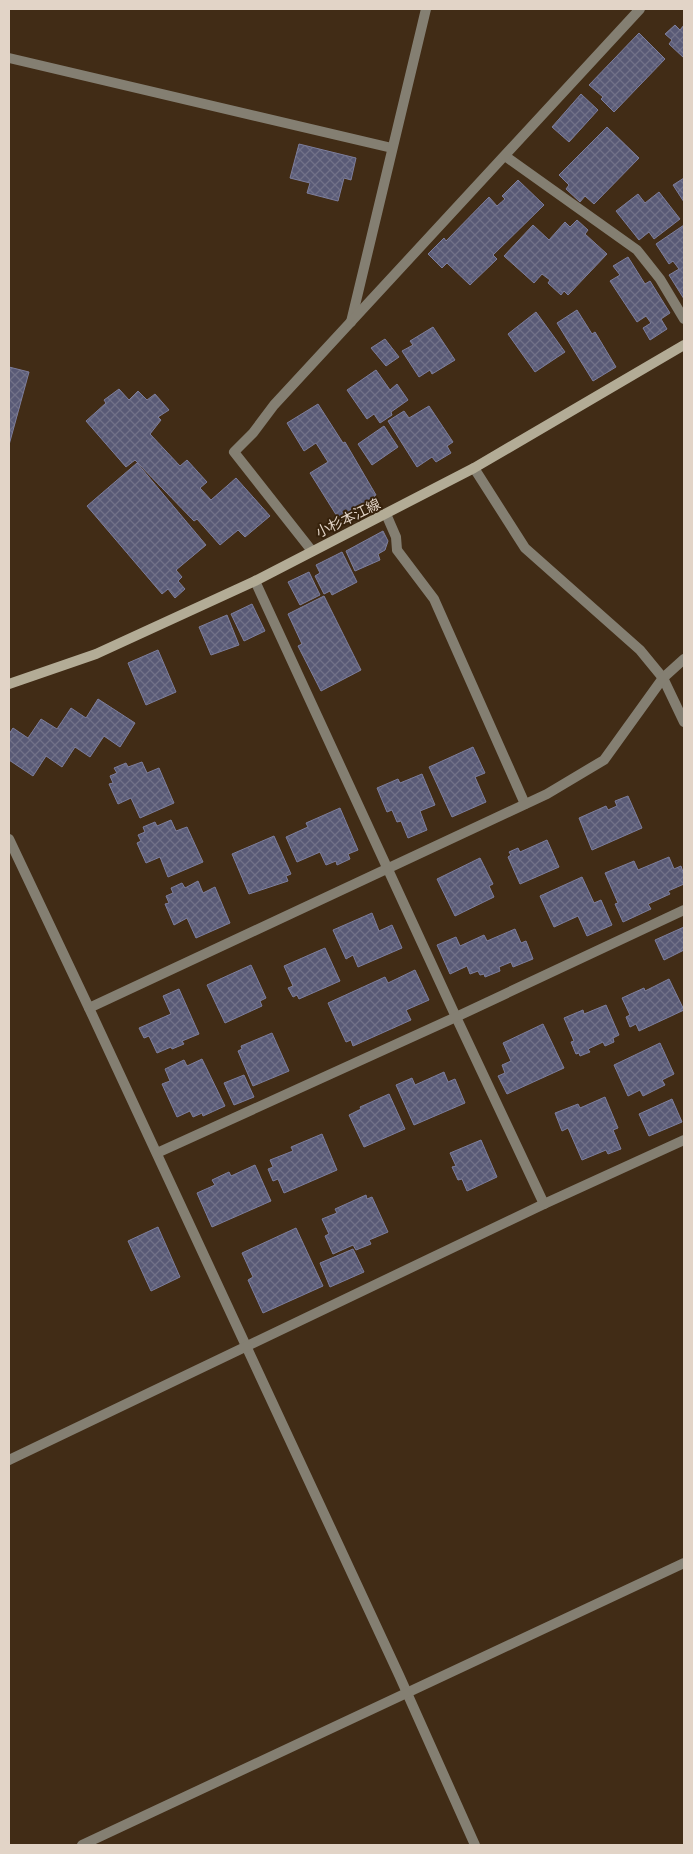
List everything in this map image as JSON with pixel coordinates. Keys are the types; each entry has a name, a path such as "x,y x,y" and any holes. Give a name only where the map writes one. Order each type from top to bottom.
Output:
{"main road":[{"name":"小杉本江線","path":"9,684 96,654 255,581 474,468 684,345"}],"street":[{"path":"351,323 426,9"},
{"path":"312,551 234,452 253,433 274,405 640,9"},
{"path":"9,58 392,148"},
{"path":"504,156 637,250 660,279 684,319"},
{"path":"474,468 525,548 640,650 663,678 684,722"},
{"path":"386,514 396,537 398,550 434,599 526,804"},
{"path":"255,581 544,1204"},
{"path":"89,1008 547,794 604,760 663,678 684,659"},
{"path":"9,839 407,1692 475,1845"},
{"path":"157,1154 684,910"},
{"path":"9,1460 544,1204 684,1140"},
{"path":"82,1845 684,1563"}],"building":[{"path":"675,25 680,30 684,25 684,58 669,44 672,40 665,34"},
{"path":"639,33 665,59 614,112 601,99 603,97 589,85"},
{"path":"581,94 598,110 569,142 552,127"},
{"path":"607,127 639,158 594,204 585,196 580,202 566,189 569,185 559,175"},
{"path":"299,144 356,158 351,180 344,178 338,201 307,193 310,183 290,178"},
{"path":"684,178 684,202 673,185"},
{"path":"518,180 544,205 493,255 497,259 470,285 447,263 442,268 428,254 444,238 446,241 489,197 497,206 505,199 502,196"},
{"path":"659,192 680,219 654,239 649,232 639,240 616,211 638,194 645,203"},
{"path":"577,220 588,230 585,234 607,254 568,295 564,291 561,295 548,283 550,280 542,274 534,283 504,256 533,225 549,240 565,222 570,227"},
{"path":"684,225 684,299 669,275 679,269 673,261 669,264 656,244"},
{"path":"628,257 645,284 650,281 670,313 661,319 667,329 650,340 643,328 651,323 646,316 637,322 610,281 620,275 613,266"},
{"path":"577,310 592,334 595,332 616,367 593,381 557,323"},
{"path":"536,312 565,352 535,372 508,334"},
{"path":"433,327 455,360 432,374 430,370 419,377 402,351 413,345 410,341"},
{"path":"385,339 399,357 386,366 371,348"},
{"path":"9,367 29,372 9,445"},
{"path":"376,370 390,390 397,384 408,400 391,412 392,415 380,423 374,414 367,419 347,390"},
{"path":"119,389 129,400 138,391 147,400 155,394 169,410 158,417 161,420 150,434 180,466 187,460 207,482 200,488 211,500 236,478 270,516 245,537 238,530 220,545 197,519 194,521 135,460 126,467 86,421 106,403 104,400"},
{"path":"318,404 343,443 345,442 376,495 374,496 376,498 340,521 310,473 328,462 316,443 304,451 287,423"},
{"path":"429,406 453,442 447,446 451,453 436,462 432,457 417,467 388,421 404,411 409,418"},
{"path":"384,426 398,447 372,465 358,444"},
{"path":"137,463 206,545 176,570 182,577 178,581 185,589 175,598 168,589 162,594 87,506"},
{"path":"383,531 388,541 385,550 378,554 380,560 355,571 346,551"},
{"path":"342,552 357,582 332,595 330,591 324,594 315,576 320,573 316,565"},
{"path":"309,572 320,595 300,605 288,582"},
{"path":"324,596 361,670 321,691 298,646 302,644 288,614"},
{"path":"252,604 265,631 244,641 231,614"},
{"path":"227,615 239,645 211,655 199,627"},
{"path":"158,650 176,692 146,705 128,663"},
{"path":"98,699 135,723 120,747 104,736 90,757 75,747 62,767 46,756 33,776 9,760 9,734 13,728 28,738 41,719 57,729 71,708 86,718"},
{"path":"473,747 485,773 475,777 486,802 452,817 429,767"},
{"path":"142,762 147,773 159,768 174,803 140,818 131,798 118,804 109,784 113,783 110,776 117,773 114,768 126,763 128,767"},
{"path":"422,774 435,805 420,811 427,830 408,838 401,821 397,822 392,810 387,812 377,788 398,779 400,783"},
{"path":"628,796 642,828 592,850 579,818 606,806 608,810 617,806 615,801"},
{"path":"340,808 358,850 348,854 350,859 337,865 336,861 326,865 320,852 297,862 286,837 308,827 306,823"},
{"path":"171,820 176,831 187,827 203,862 168,877 160,857 146,863 137,843 141,841 138,835 145,832 143,827 155,822 157,826"},
{"path":"274,836 291,874 286,876 288,881 249,894 232,854"},
{"path":"547,840 559,867 520,884 508,857 511,855 509,852 518,848 520,852"},
{"path":"669,857 674,869 681,866 684,884 668,891 670,894 648,904 651,909 623,922 615,904 618,903 605,873 634,861 638,870"},
{"path":"480,858 493,884 489,886 494,897 455,916 437,879"},
{"path":"582,877 594,903 601,900 612,925 587,936 578,916 554,927 540,896"},
{"path":"198,881 203,893 215,887 230,923 196,938 187,918 174,925 165,904 169,903 166,896 173,893 171,888 182,883 185,888"},
{"path":"372,913 379,931 392,925 402,948 358,967 353,955 346,959 333,930"},
{"path":"684,927 684,950 664,960 655,940"},
{"path":"515,929 521,943 526,941 533,959 513,967 511,962 499,967 500,971 485,977 484,974 480,975 478,971 470,974 467,966 450,974 437,945 456,937 460,946 484,935 487,941"},
{"path":"325,948 340,981 299,999 297,995 293,997 288,988 293,986 284,966"},
{"path":"251,965 266,998 260,1001 262,1006 225,1023 207,985"},
{"path":"415,970 429,1000 406,1010 411,1020 353,1046 351,1040 346,1042 328,1003 385,977 388,983"},
{"path":"669,979 684,1010 639,1031 636,1024 630,1027 626,1017 630,1015 622,998 644,988 645,991"},
{"path":"179,989 199,1034 182,1041 184,1044 157,1053 149,1036 144,1038 139,1028 171,1014 163,996"},
{"path":"606,1005 619,1035 613,1038 614,1042 605,1046 603,1042 588,1049 590,1052 580,1056 579,1053 576,1054 571,1042 574,1041 564,1018 583,1010 584,1014"},
{"path":"543,1024 564,1068 507,1094 498,1076 505,1073 502,1065 511,1061 503,1043"},
{"path":"272,1033 289,1071 253,1086 238,1051 242,1049 241,1046"},
{"path":"660,1043 674,1074 662,1080 665,1085 643,1096 640,1090 628,1096 614,1065"},
{"path":"202,1059 225,1106 203,1116 202,1113 193,1117 190,1111 177,1117 162,1084 170,1081 165,1069 184,1060 187,1066"},
{"path":"444,1072 448,1082 455,1079 465,1103 414,1125 396,1085 412,1078 415,1085"},
{"path":"244,1075 254,1097 234,1105 224,1083"},
{"path":"389,1094 405,1129 364,1147 349,1115 361,1109 360,1107"},
{"path":"605,1097 618,1128 613,1130 621,1149 608,1154 606,1150 582,1160 568,1128 562,1131 555,1113 578,1104 580,1108"},
{"path":"672,1099 682,1122 649,1136 639,1114"},
{"path":"322,1134 337,1170 284,1193 278,1179 273,1181 268,1169 273,1167 270,1160 293,1151 291,1147"},
{"path":"481,1140 497,1177 467,1191 462,1179 458,1180 452,1167 456,1166 450,1153"},
{"path":"255,1165 271,1201 212,1227 197,1193 215,1185 212,1180 229,1172 231,1176"},
{"path":"366,1195 367,1199 372,1197 388,1232 369,1240 371,1244 356,1250 353,1245 333,1254 325,1236 329,1234 322,1219 337,1213 335,1209"},
{"path":"158,1227 180,1277 151,1291 128,1241"},
{"path":"296,1228 323,1286 263,1313 248,1280 253,1277 242,1253"},
{"path":"353,1249 364,1272 330,1287 320,1263"}]}
